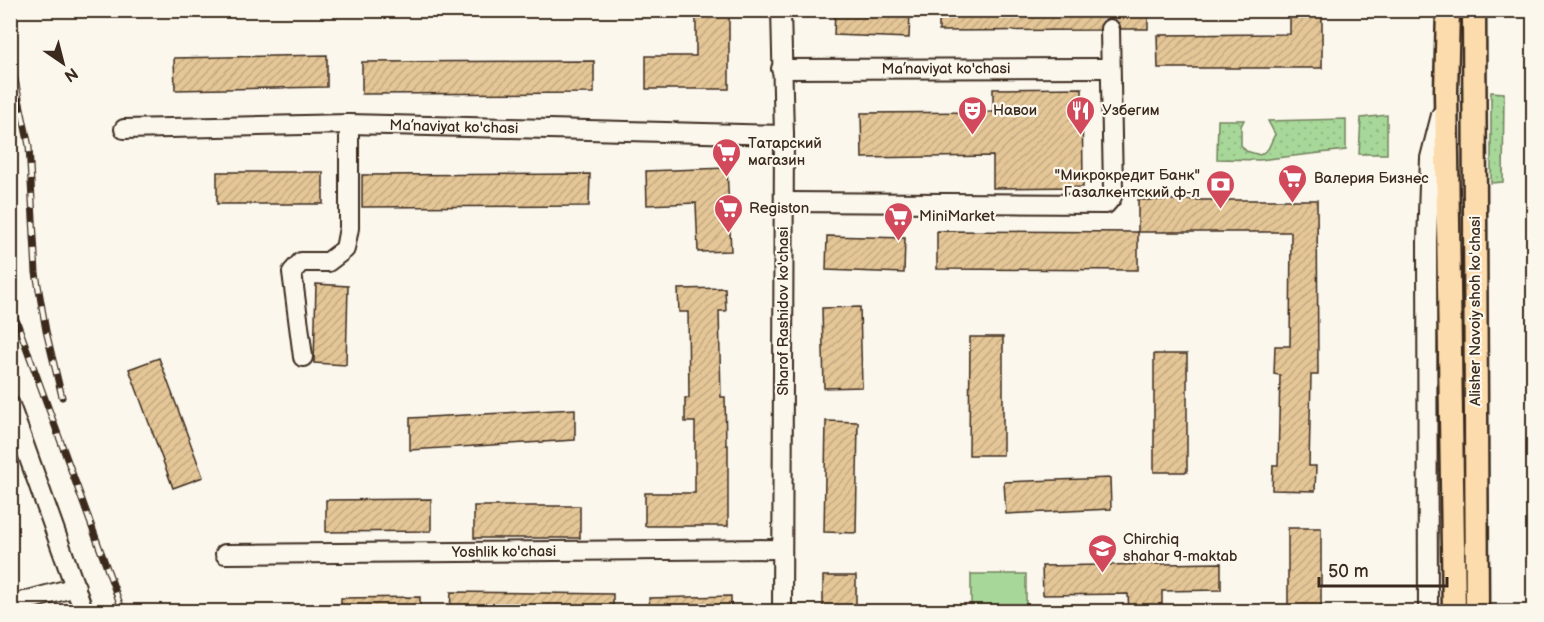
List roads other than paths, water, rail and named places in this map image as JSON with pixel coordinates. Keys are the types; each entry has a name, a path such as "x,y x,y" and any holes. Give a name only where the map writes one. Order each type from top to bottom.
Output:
{"main road":[{"name":"Alisher Navoiy shoh koʻchasi","path":"1448,10 1446,92 1454,612"},
{"name":"Alisher Navoiy shoh koʻchasi","path":"1474,10 1477,612"}],"street":[{"name":"Sharof Rashidov ko'chasi","path":"781,10 784,135 782,612"},
{"path":"784,202 1106,204 1112,197 1113,189 1110,29"},
{"name":"Ma’naviyat ko'chasi","path":"781,69 1109,68"},
{"name":"Alisher Navoiy shoh koʻchasi","path":"1428,612 1427,241 1430,158 1446,92"},
{"name":"Ma’naviyat ko'chasi","path":"124,129 349,124 784,135"},
{"path":"303,357 292,272 302,261 328,262 345,249 349,228 349,124"},
{"path":"10,405 84,612"},
{"name":"Yoshlik ko'chasi","path":"225,554 782,549"},
{"path":"10,605 76,587"}],"tunnel":[{"path":"1110,10 1110,29"}],"railway":[{"path":"10,56 29,146 36,273 46,331 62,397"},
{"path":"10,303 123,612"}],"place":[{"name":"Навои","path":"972,136"},
{"name":"Узбегим","path":"1081,136"},
{"name":"Татарский магазин","path":"727,178"},
{"name":"Валерия Бизнес","path":"1293,204"},
{"name":"\"Микрокредит Банк\" Газалкентский ф-л","path":"1221,210"},
{"name":"Registon","path":"728,234"},
{"name":"MiniMarket","path":"898,242"},
{"name":"Chirchiq shahar 9-maktab","path":"1102,574"}]}
